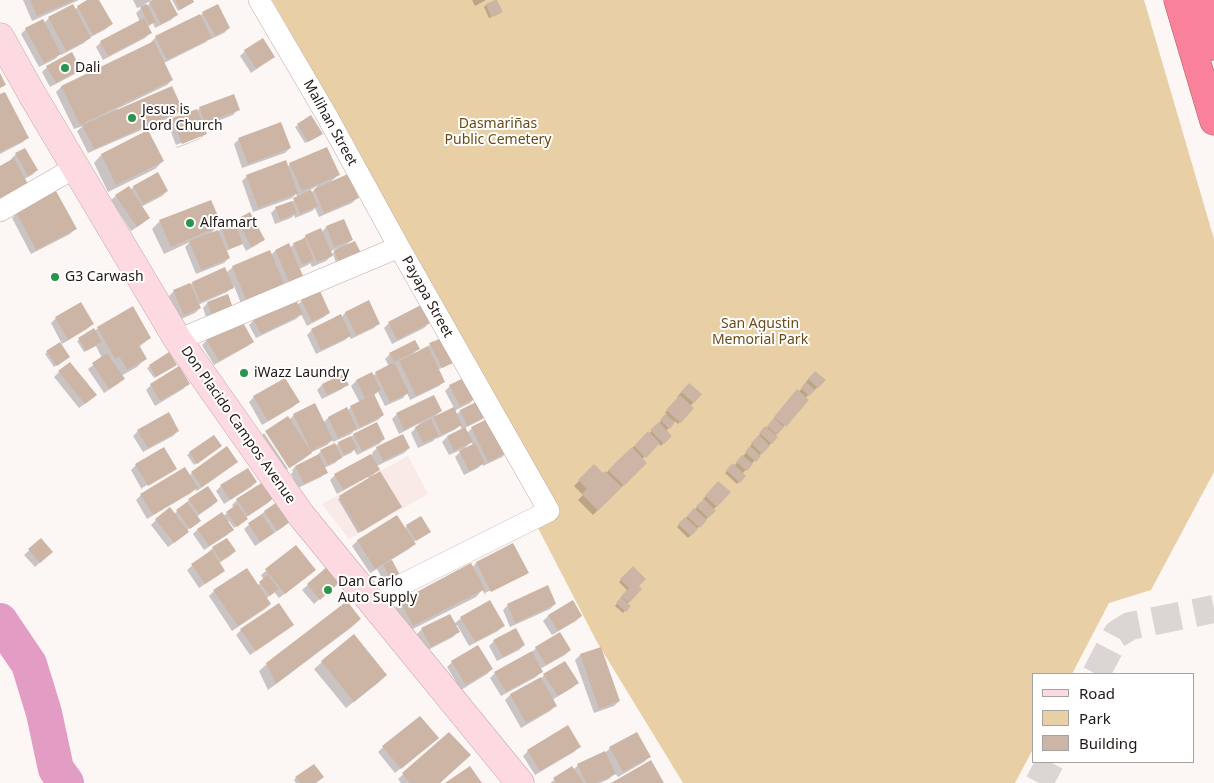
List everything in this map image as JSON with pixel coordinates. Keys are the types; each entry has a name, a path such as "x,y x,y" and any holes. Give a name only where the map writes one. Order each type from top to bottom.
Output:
{"highway":[{"path":"1178,0 1214,120"},
{"path":"1201,0 1214,46"}],"main road":[{"name":"Don Placido Campos Avenue","path":"0,37 178,340 302,515 520,783"}],"street":[{"name":"Malihan Street","path":"259,0 323,109 399,246"},
{"path":"0,211 76,167"},
{"name":"Payapa Street","path":"178,340 399,246 549,511 387,592 373,602"}],"shaded area":[{"path":"408,456 428,494 349,539 322,504"}],"green space":[{"path":"272,0 1144,0 1214,239 1214,472 1151,590 1109,603 1073,673 1032,673 1032,751 1015,783 683,783 597,642 537,526 553,499 410,247 344,125"}],"building":[{"path":"30,0 75,0 37,16"},
{"path":"87,0 99,0 113,24 93,35 77,6"},
{"path":"153,0 170,0 178,15 161,24 149,2"},
{"path":"175,0 193,0 194,2 180,10"},
{"path":"497,0 503,12 491,17 486,4"},
{"path":"73,4 91,38 66,51 48,17"},
{"path":"147,4 156,22 149,25 140,7"},
{"path":"218,4 230,28 215,36 202,12"},
{"path":"200,14 212,38 167,60 155,36"},
{"path":"144,18 152,33 108,56 100,41"},
{"path":"43,19 61,54 44,63 25,28"},
{"path":"263,38 275,57 256,69 244,50"},
{"path":"154,41 173,80 80,125 61,86"},
{"path":"72,52 81,69 56,83 46,66"},
{"path":"0,73 6,85 0,88"},
{"name":"Jesus is Lord Church","path":"172,86 183,110 94,149 82,125"},
{"path":"5,92 29,138 0,152 0,94"},
{"path":"234,94 240,110 205,123 199,107"},
{"path":"197,109 207,134 182,144 172,118"},
{"path":"311,115 323,134 308,142 297,124"},
{"path":"281,122 291,148 248,164 238,138"},
{"path":"148,130 164,161 116,185 101,154"},
{"path":"327,147 340,175 302,191 289,163"},
{"path":"25,148 38,170 28,176 15,153"},
{"path":"14,158 29,186 0,202 0,166"},
{"path":"286,160 298,193 258,208 246,175"},
{"path":"158,172 168,191 143,204 133,186"},
{"path":"348,174 359,198 324,213 314,189"},
{"path":"129,186 150,218 137,227 115,195"},
{"path":"311,190 318,206 300,214 293,198"},
{"path":"56,191 77,229 36,250 16,212"},
{"name":"Alfamart","path":"211,200 222,225 171,247 159,220"},
{"path":"292,201 297,213 280,220 275,207"},
{"path":"250,212 265,240 251,247 237,219"},
{"path":"344,219 353,240 334,247 326,226"},
{"path":"235,221 243,244 229,249 221,227"},
{"path":"321,228 333,256 317,262 305,235"},
{"path":"218,230 230,258 201,270 189,241"},
{"path":"305,238 314,260 302,265 293,243"},
{"path":"355,241 361,253 339,262 334,250"},
{"path":"289,243 303,276 289,282 275,250"},
{"path":"270,250 285,286 247,302 232,266"},
{"path":"225,267 234,288 200,302 192,282"},
{"path":"190,283 201,308 184,315 173,290"},
{"path":"320,291 330,313 312,322 301,300"},
{"path":"228,294 233,308 212,316 207,302"},
{"path":"295,298 303,314 261,334 253,319"},
{"path":"369,300 380,324 356,335 345,312"},
{"path":"81,302 94,324 68,340 55,317"},
{"path":"421,305 430,323 397,340 388,322"},
{"path":"133,306 151,338 139,345 147,359 127,370 119,356 115,359 97,327"},
{"path":"341,314 351,336 321,350 311,329"},
{"path":"241,319 254,342 219,361 206,339"},
{"path":"94,328 102,342 86,351 78,338"},
{"path":"442,338 453,363 442,368 429,343"},
{"path":"415,340 420,349 394,362 389,353"},
{"path":"60,342 70,357 57,366 46,351"},
{"path":"428,346 445,382 416,396 399,361"},
{"path":"169,352 177,365 156,377 149,365"},
{"path":"107,353 125,379 109,389 92,363"},
{"path":"70,362 97,395 85,404 58,371"},
{"path":"394,362 409,393 390,402 375,372"},
{"path":"179,366 190,384 160,401 150,384"},
{"path":"815,371 826,380 818,388 808,379"},
{"path":"372,372 381,390 365,398 356,380"},
{"path":"343,374 349,385 327,395 322,384"},
{"path":"466,377 477,398 460,406 449,385"},
{"path":"285,378 300,402 268,421 253,396"},
{"path":"806,382 815,390 809,396 801,388"},
{"path":"689,383 702,394 694,403 681,392"},
{"path":"797,389 809,400 786,427 774,417"},
{"path":"374,394 384,415 360,427 350,406"},
{"path":"434,395 442,411 404,430 396,413"},
{"path":"680,395 694,408 681,423 666,410"},
{"path":"480,400 488,416 467,426 460,410"},
{"path":"315,403 333,440 311,451 293,414"},
{"path":"347,407 357,429 338,438 328,417"},
{"path":"454,407 462,425 442,435 433,417"},
{"path":"169,412 179,431 148,448 137,430"},
{"path":"665,414 675,422 670,429 660,420"},
{"path":"288,416 312,453 289,468 265,431"},
{"path":"491,417 508,452 488,462 471,427"},
{"path":"774,418 784,427 777,435 767,426"},
{"path":"431,419 439,436 423,443 415,427"},
{"path":"377,422 385,439 362,451 353,434"},
{"path":"659,422 672,436 664,444 650,430"},
{"path":"765,426 778,437 772,444 759,433"},
{"path":"465,427 473,442 454,451 447,436"},
{"path":"648,431 660,443 646,458 634,446"},
{"path":"403,434 410,448 383,461 376,447"},
{"path":"214,435 222,446 197,464 189,452"},
{"path":"759,435 770,446 762,454 751,443"},
{"path":"351,436 357,448 344,455 338,442"},
{"path":"335,443 342,458 328,465 320,450"},
{"path":"475,443 485,463 469,471 459,451"},
{"path":"227,446 238,462 202,487 191,472"},
{"path":"750,446 761,456 756,462 745,452"},
{"path":"164,447 177,469 148,486 135,464"},
{"path":"632,447 647,463 624,486 608,470"},
{"path":"319,454 328,473 304,484 295,466"},
{"path":"371,454 380,470 343,490 334,474"},
{"path":"742,455 753,464 747,471 736,462"},
{"path":"733,463 746,476 740,483 726,470"},
{"path":"594,464 603,473 605,471 622,487 598,511 582,494 587,489 578,480"},
{"path":"185,467 198,488 153,515 140,494"},
{"path":"248,468 257,482 230,500 220,485"},
{"path":"380,471 402,507 361,532 339,496"},
{"path":"718,481 731,492 717,507 705,496"},
{"path":"263,482 274,498 248,516 236,499"},
{"path":"208,486 218,501 199,514 188,499"},
{"path":"704,499 716,511 708,518 696,506"},
{"path":"187,502 201,521 190,529 176,510"},
{"path":"277,502 290,522 277,531 264,511"},
{"path":"237,504 248,519 237,527 226,512"},
{"path":"170,507 189,532 174,543 155,519"},
{"path":"694,508 707,520 700,528 687,516"},
{"path":"222,512 234,530 209,546 197,529"},
{"path":"262,514 274,533 260,542 248,523"},
{"path":"397,515 416,544 375,569 357,540"},
{"path":"421,516 431,532 416,541 406,525"},
{"path":"685,517 698,529 691,536 678,524"},
{"path":"41,538 53,552 40,563 28,549"},
{"path":"227,538 236,551 221,561 212,547"},
{"path":"513,543 529,573 491,592 476,562"},
{"path":"296,545 316,570 285,594 265,569"},
{"path":"212,550 225,571 205,584 191,564"},
{"path":"392,560 400,575 391,579 383,565"},
{"path":"471,563 485,589 413,626 400,601"},
{"path":"328,566 341,581 320,600 307,584"},
{"path":"633,566 646,579 639,586 642,589 629,603 621,596 629,588 620,579"},
{"path":"247,568 271,604 238,626 213,590"},
{"path":"268,575 279,589 270,596 259,582"},
{"path":"548,585 556,604 515,623 507,604"},
{"path":"621,597 631,606 626,612 616,603"},
{"path":"490,600 505,626 475,642 460,617"},
{"path":"573,600 582,616 558,631 548,615"},
{"path":"347,601 361,619 276,684 266,663"},
{"path":"279,603 294,625 256,651 240,629"},
{"path":"450,614 460,632 431,647 421,628"},
{"path":"516,628 525,645 503,657 493,640"},
{"path":"560,632 571,650 546,665 535,647"},
{"path":"354,634 387,675 354,702 321,661"},
{"path":"478,645 493,669 466,685 451,661"},
{"path":"601,647 620,701 599,709 580,654"},
{"path":"532,651 543,672 506,692 494,672"},
{"path":"565,661 579,683 558,696 543,674"},
{"path":"541,677 557,706 526,723 510,694"},
{"path":"420,716 439,738 401,769 382,746"},
{"path":"568,725 581,747 540,771 527,750"},
{"path":"449,732 471,755 440,783 409,783 402,773"},
{"path":"637,732 651,757 623,772 609,747"},
{"path":"605,751 616,774 596,783 586,783 577,764"},
{"path":"651,760 664,783 611,783"},
{"path":"314,764 324,777 316,783 300,783 295,777"},
{"path":"470,766 482,783 445,783"},
{"path":"572,766 584,783 556,783 553,778"}],"waterway":[{"path":"0,621 29,664 44,713 56,769 66,783"}],"tunnel":[{"path":"1097,673 1117,634 1130,626 1214,609"},
{"path":"1039,783 1049,763"}],"place":[{"name":"Dali","path":"65,68"},
{"name":"Jesus is Lord Church","path":"132,118"},
{"name":"Alfamart","path":"190,223"},
{"name":"G3 Carwash","path":"55,277"},
{"name":"iWazz Laundry","path":"244,373"},
{"name":"Dan Carlo Auto Supply","path":"328,590"}],"park label":[{"name":"Dasmariñas Public Cemetery","path":"498,132"},
{"name":"San Agustin Memorial Park","path":"760,332"}]}
